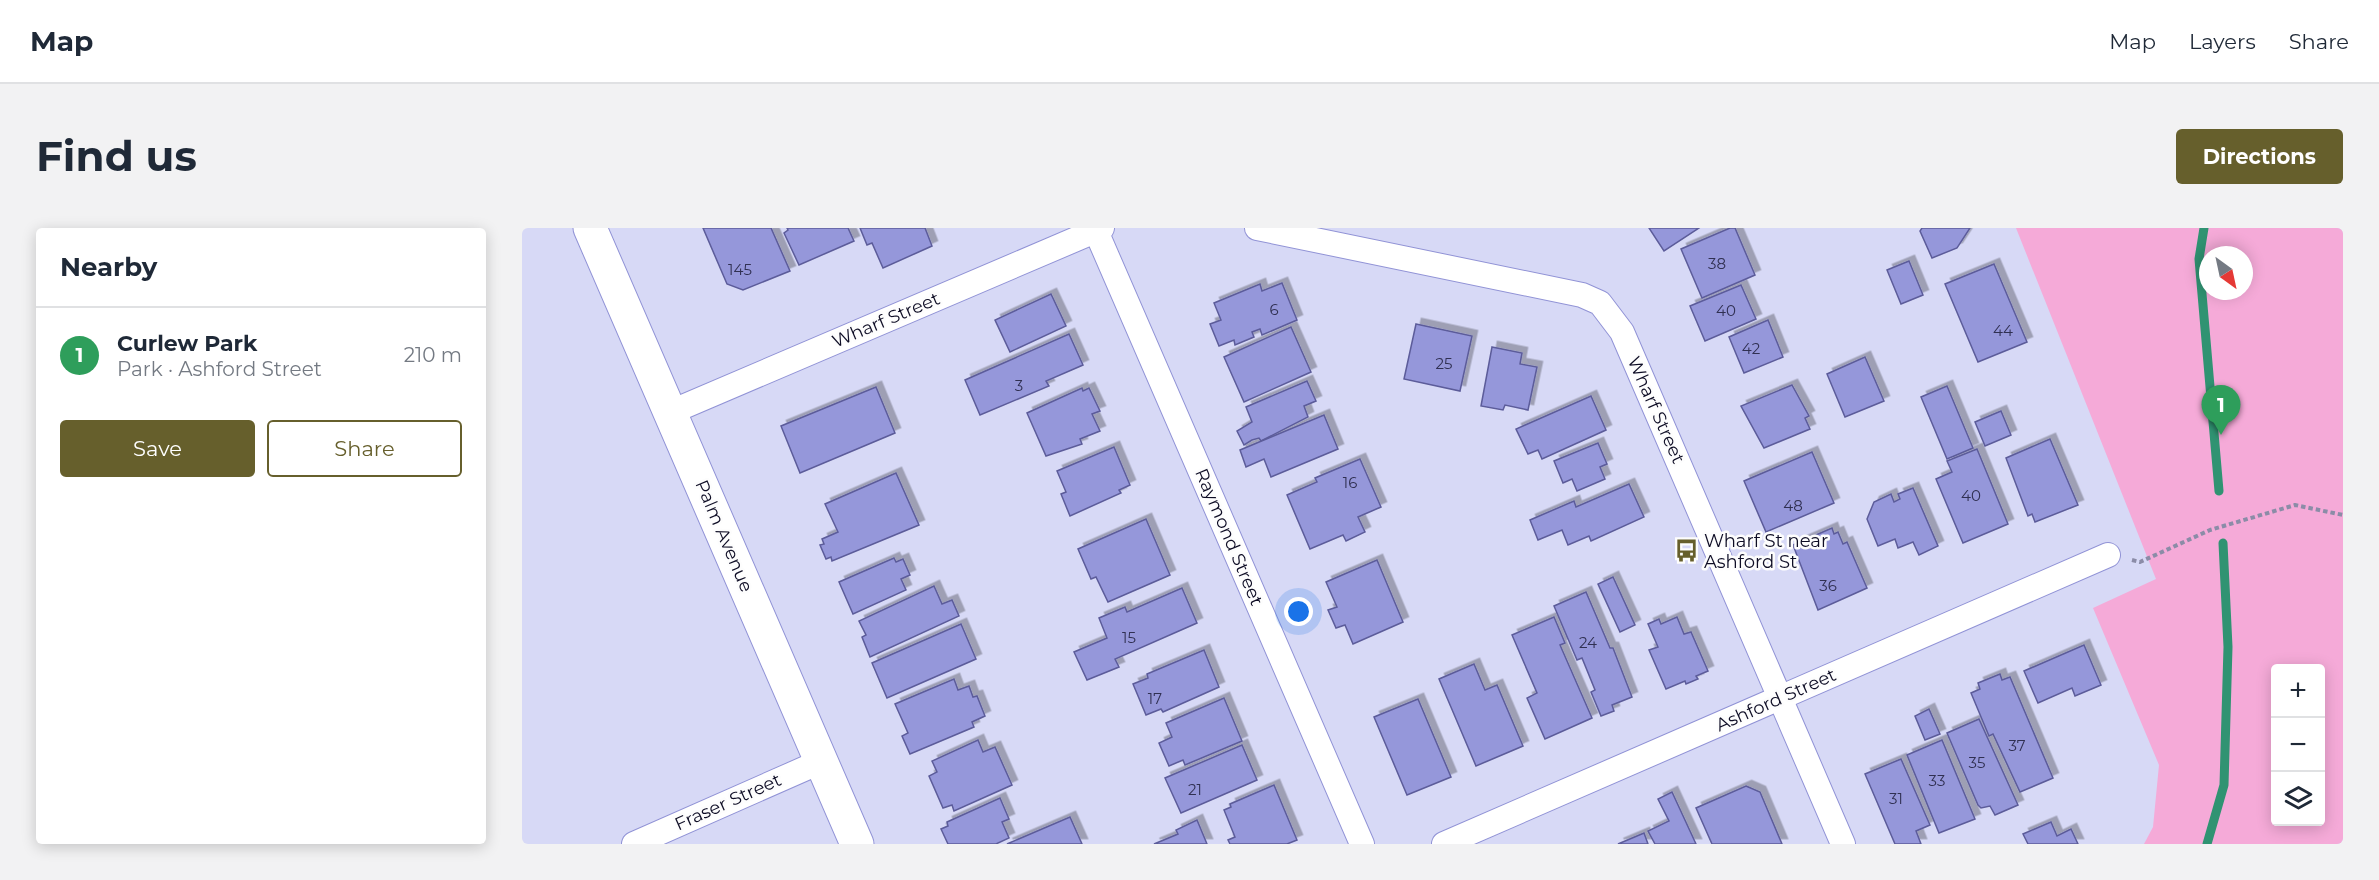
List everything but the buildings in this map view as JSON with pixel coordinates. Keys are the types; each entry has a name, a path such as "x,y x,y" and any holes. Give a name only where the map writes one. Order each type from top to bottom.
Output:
{"street":[{"name":"Palm Avenue","path":"590,228 857,844"},
{"name":"Wharf Street","path":"1257,228 1582,295 1599,303 1622,332 1843,844"},
{"name":"Wharf Street","path":"671,412 1099,229"},
{"name":"Raymond Street","path":"1099,229 1362,844"},
{"name":"Ashford Street","path":"1444,844 2108,555"},
{"name":"Fraser Street","path":"634,844 822,761"}],"path":[{"path":"2108,555 2140,562 2210,530 2295,505 2343,515"}],"shaded area":[{"path":"2016,228 2343,228 2343,844 2144,844 2153,827 2159,765 2093,608 2156,579"}],"waterway":[{"path":"2204,228 2199,259 2219,491"},
{"path":"2207,844 2224,785 2228,647 2223,543"}],"place":[{"name":"Curlew Park","path":"2221,435"},
{"name":"Wharf St near Ashford St","path":"1686,551"}]}
